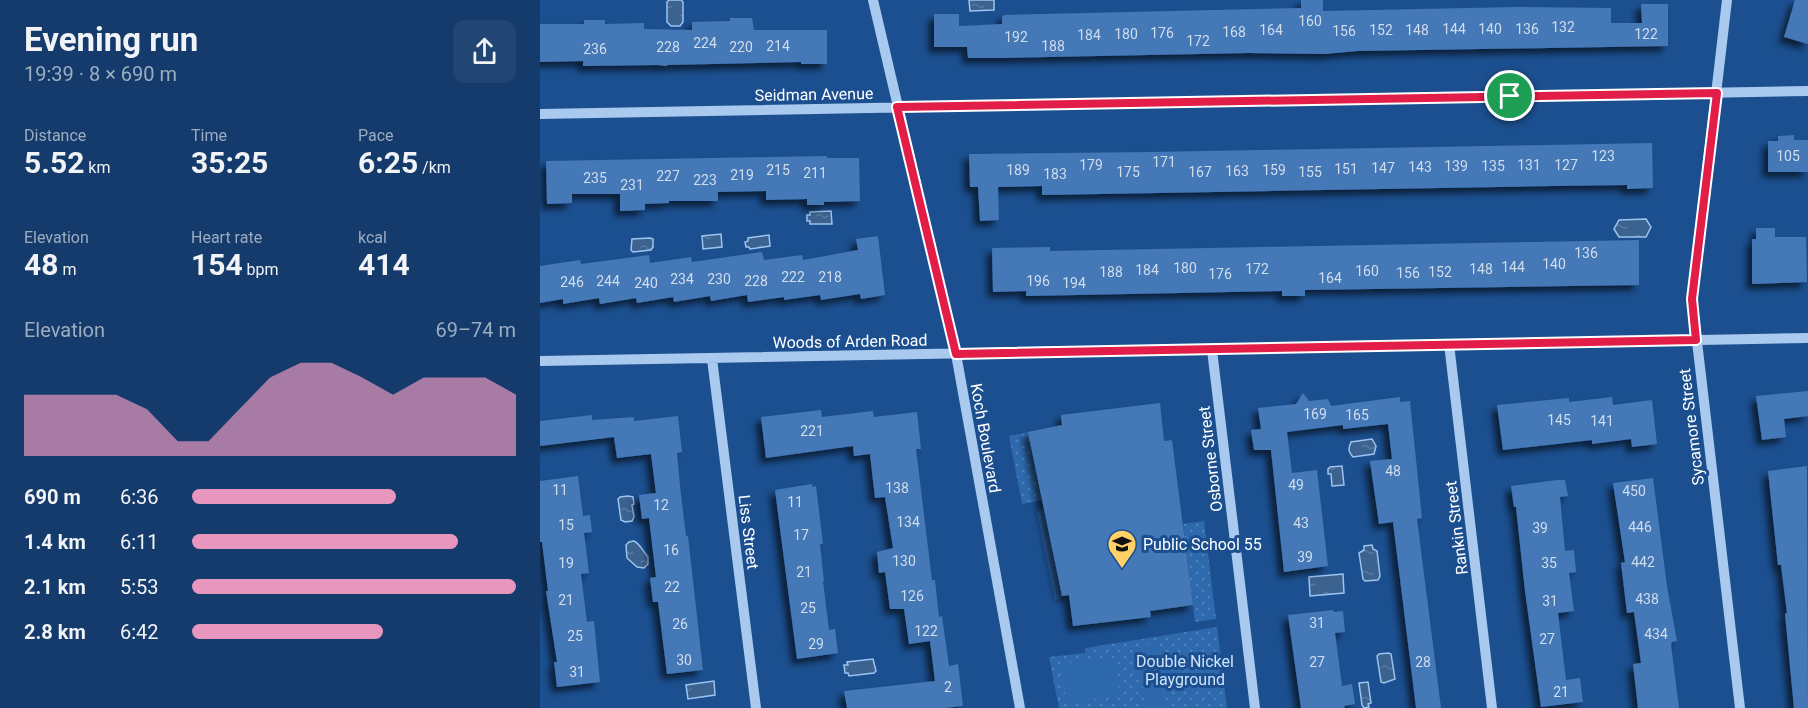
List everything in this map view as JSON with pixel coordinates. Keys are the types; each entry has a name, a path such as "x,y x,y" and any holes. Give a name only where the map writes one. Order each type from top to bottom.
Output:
{"street":[{"name":"Koch Boulevard","path":"873,0 956,354 1020,708"},
{"name":"Sycamore Street","path":"1727,0 1692,299 1740,708"},
{"name":"Seidman Avenue","path":"540,114 1808,92"},
{"name":"Woods of Arden Road","path":"540,361 1808,338"},
{"name":"Rankin Street","path":"1449,344 1492,708"},
{"name":"Osborne Street","path":"1212,350 1255,708"},
{"name":"Liss Street","path":"712,359 756,708"}],"green space":[{"path":"1028,432 1042,500 1022,504 1009,436"},
{"path":"1044,510 1062,598 1055,600 1037,512"},
{"path":"1204,521 1216,619 1195,622 1183,524"},
{"name":"Double Nickel Playground","path":"1217,627 1227,708 1059,708 1049,657 1085,653 1085,648"},
{"path":"1156,644 1164,707 1145,708 1138,646"},
{"path":"1116,658 1120,696 1066,702 1062,664"}],"water":[{"path":"669,0 683,2 683,22 680,26 671,26 667,22 667,2"},
{"path":"969,0 994,0 994,10 970,11"},
{"path":"831,211 832,224 810,224 810,221 807,221 807,215 810,215 810,212"},
{"path":"1646,219 1651,227 1646,237 1619,237 1614,229 1619,220"},
{"path":"721,234 722,247 703,249 702,236"},
{"path":"769,235 770,246 750,249 746,247 745,242 748,238"},
{"path":"632,239 653,239 651,250 633,252 631,250"},
{"path":"1372,439 1376,446 1374,454 1353,457 1349,450 1351,442"},
{"path":"1342,466 1344,485 1332,486 1328,469"},
{"path":"633,497 634,517 632,521 625,522 621,520 618,499"},
{"path":"634,541 648,557 648,564 644,568 637,567 627,558 626,545"},
{"path":"1372,545 1377,551 1380,576 1378,580 1365,581 1359,553 1364,550 1364,546"},
{"path":"1343,574 1344,593 1310,596 1309,577"},
{"path":"1391,654 1395,679 1384,683 1381,682 1377,656"},
{"path":"873,659 876,671 874,673 849,676 845,673 844,665 848,665 847,662"},
{"path":"714,681 715,695 688,699 686,685"},
{"path":"1368,682 1371,703 1368,704 1369,707 1364,708 1359,683"}],"building":[{"path":"1301,0 1323,0 1323,11 1517,7 1611,8 1611,23 1642,23 1641,4 1668,4 1668,46 1003,58 968,58 967,47 934,47 934,14 959,14 959,26 1002,24 1004,15 1301,8"},
{"path":"1795,0 1808,0 1808,44 1784,37"},
{"path":"730,18 752,18 754,30 827,30 827,64 801,64 801,62 583,66 583,61 540,62 540,24 584,24 584,20 605,20 605,24 644,23 644,29 692,30 692,22 730,21"},
{"path":"1794,135 1794,140 1808,140 1808,172 1768,172 1768,141 1778,141 1778,136"},
{"path":"1652,143 1653,188 1627,189 1627,185 1042,195 1042,186 998,187 999,220 980,221 978,187 970,187 969,154"},
{"path":"827,156 827,158 859,158 860,201 807,205 807,199 766,200 766,191 718,192 718,201 669,201 669,203 645,204 645,210 620,211 620,194 572,194 572,203 547,204 546,161"},
{"path":"1756,228 1775,228 1775,237 1806,237 1807,282 1752,284 1752,239 1756,239"},
{"path":"878,236 885,295 861,299 860,294 821,300 820,295 748,302 747,295 711,301 710,296 674,302 673,297 637,303 636,298 600,304 599,298 563,304 563,299 540,303 540,266 580,260 581,264 649,255 650,263 691,257 692,262 762,252 764,260 802,255 803,260 858,250 856,239"},
{"path":"1639,240 1639,285 1305,290 1305,296 1282,296 1282,291 1026,296 1026,291 993,292 992,248 1050,247 1050,251"},
{"path":"1808,391 1808,416 1784,419 1786,437 1762,440 1756,396"},
{"path":"1303,393 1309,401 1328,399 1331,406 1400,397 1400,402 1410,401 1422,518 1417,519 1441,708 1416,708 1393,522 1379,524 1370,461 1392,459 1388,424 1343,429 1343,425 1287,432 1292,473 1317,470 1328,566 1284,572 1271,450 1254,450 1251,430 1261,429 1258,408 1296,404"},
{"path":"1612,397 1613,405 1652,400 1657,444 1632,447 1631,439 1592,444 1592,440 1503,450 1497,405 1569,398 1569,402"},
{"name":"Public School 55","path":"1160,403 1164,441 1172,440 1193,605 1150,611 1151,617 1073,626 1069,595 1062,596 1028,432 1062,425 1061,415"},
{"path":"821,410 822,417 873,411 874,417 917,412 921,449 916,449 932,580 935,580 939,617 942,616 949,666 958,664 963,706 847,708 844,691 935,681 930,641 909,644 904,609 890,609 885,572 879,573 877,552 893,548 885,497 875,498 870,454 854,456 853,446 766,458 761,417"},
{"path":"592,415 592,420 634,417 634,421 678,416 682,452 677,453 680,486 703,670 667,674 658,602 653,602 650,578 656,577 649,518 642,519 639,495 656,493 651,454 617,458 614,437 540,446 540,421"},
{"path":"1807,466 1808,708 1794,708 1785,614 1787,613 1781,565 1778,565 1768,471"},
{"path":"578,476 583,516 590,515 592,532 584,533 589,573 581,574 587,622 594,621 600,682 557,687 554,662 557,662 546,591 548,591 542,542 540,542 540,481"},
{"path":"1653,478 1667,586 1677,641 1672,642 1671,645 1679,708 1638,708 1633,664 1641,663 1634,612 1627,613 1621,563 1625,562 1613,483"},
{"path":"1565,480 1568,496 1560,497 1565,551 1574,550 1576,572 1569,573 1574,611 1558,613 1566,680 1580,678 1583,702 1541,707 1516,507 1514,507 1511,486"},
{"path":"812,484 812,487 816,486 823,544 820,544 829,630 835,629 838,653 797,659 775,490"},
{"path":"1333,610 1333,612 1343,611 1345,632 1335,633 1342,686 1352,684 1355,704 1344,706 1345,708 1301,708 1288,615"}],"place":[{"name":"Public School 55","path":"1122,570"}],"route":[{"path":"1717,93 1692,299 1696,340 956,354 897,107 929,107 1510,96 1717,93"}]}
